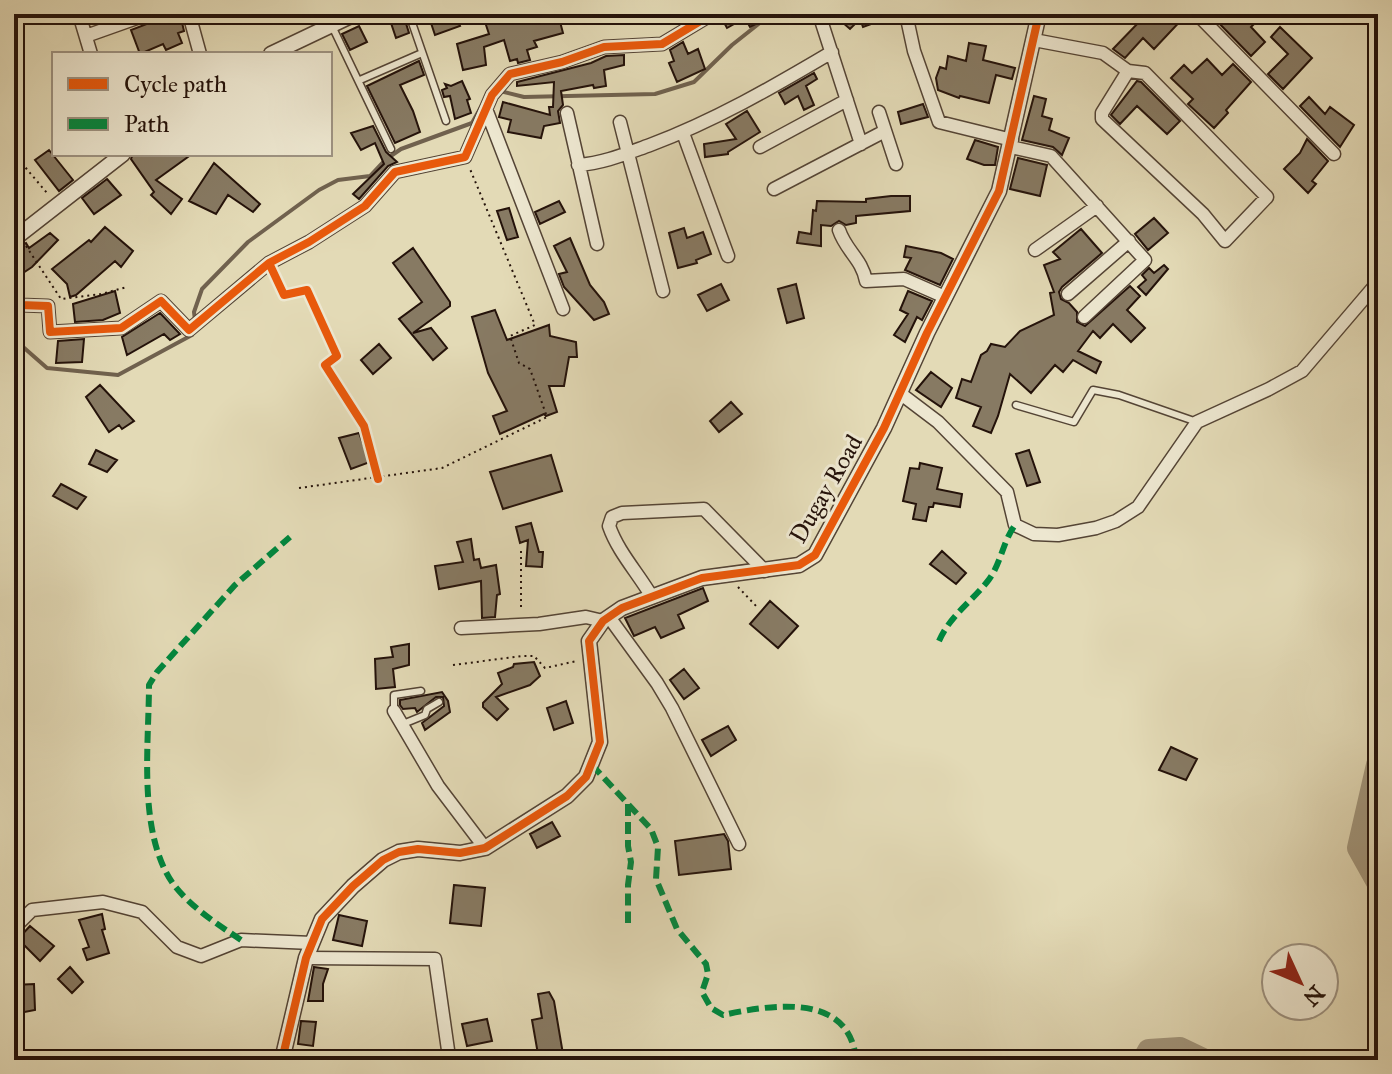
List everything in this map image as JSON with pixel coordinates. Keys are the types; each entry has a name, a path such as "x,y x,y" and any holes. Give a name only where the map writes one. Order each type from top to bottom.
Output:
{"street":[{"path":"79,14 90,52"},
{"path":"86,36 148,14"},
{"path":"189,14 199,52"},
{"path":"275,52 355,14"},
{"path":"14,292 20,305 48,306 50,332 121,328 161,301 194,326 269,263 365,206 395,172 465,157 492,95 510,74 562,62 604,47 662,44 712,14"},
{"path":"819,14 861,144"},
{"path":"906,14 914,51 939,122 1051,156 1145,260 1084,317"},
{"name":"Dugay Road","path":"606,619 622,608 702,578 799,565 815,555 901,394 910,369 999,191 1039,14"},
{"path":"1197,14 1334,154"},
{"path":"1034,40 1103,53 1128,71 1145,73 1267,197 1225,241 1203,214 1102,119 1102,113 1128,71"},
{"path":"578,165 601,164 683,133 737,107 832,52"},
{"path":"760,147 847,100"},
{"path":"486,109 563,309"},
{"path":"879,112 896,164"},
{"path":"567,113 597,244"},
{"path":"620,122 663,291"},
{"path":"774,189 885,131"},
{"path":"683,133 728,256"},
{"path":"15,238 120,156"},
{"path":"1035,250 1097,206"},
{"path":"839,230 844,245 863,266 866,281 904,279 945,297"},
{"path":"1068,294 1129,241"},
{"path":"901,394 938,422 1007,492 1015,525 1034,534 1058,535 1096,528 1116,521 1138,507 1197,422 1302,371 1378,282"},
{"path":"652,597 614,539 609,526 612,517 622,513 704,509 765,571"},
{"path":"461,628 586,617 606,619 657,683 672,708 739,844"},
{"path":"282,1060 312,943 322,919 353,886 383,860 399,852 418,849 460,853 485,848 567,796 586,777 600,742 589,641 606,619"},
{"path":"394,711 438,786 485,848"},
{"path":"14,928 32,910 103,902 142,912 177,947 201,956 241,940 312,943"},
{"path":"306,958 435,959 448,1050"}],"lane":[{"path":"409,14 446,121"},
{"path":"331,25 391,149"},
{"path":"360,80 422,53"},
{"path":"1016,405 1074,422 1093,390 1119,395 1197,422"},
{"path":"394,711 394,695 421,691"},
{"path":"402,725 425,715 427,709 439,702"}],"path":[{"path":"14,154 58,206"},
{"path":"295,476 299,488 442,468 547,417 530,369 519,363 510,336 535,325 465,157"},
{"path":"15,238 61,299 127,287"},
{"path":"375,466 378,479"},
{"path":"521,551 522,625"},
{"path":"727,574 758,608"},
{"path":"453,665 534,656 545,668 589,658"}],"building":[{"path":"157,14 180,14 184,31 178,33 182,43 166,50 163,44 139,52 131,30 152,22"},
{"path":"388,14 403,14 409,33 396,38"},
{"path":"428,14 455,14 460,26 435,35"},
{"path":"558,14 563,33 534,41 537,47 527,50 530,60 518,63 517,59 510,61 504,40 484,47 486,65 463,70 457,44 489,34 483,16"},
{"path":"727,14 776,14 750,27 745,18 727,28 721,17"},
{"path":"850,14 896,15 863,27 860,19 850,29 842,22"},
{"path":"1141,14 1187,14 1154,49 1143,38 1125,58 1113,49 1140,21"},
{"path":"1210,14 1264,14 1251,27 1265,42 1251,56"},
{"path":"359,26 367,42 350,50 342,34"},
{"path":"1280,27 1312,58 1283,89 1268,74 1288,54 1271,37"},
{"path":"683,42 688,54 698,49 705,69 677,82 669,63 674,61 670,50"},
{"path":"969,43 986,46 983,60 1015,68 1012,79 996,75 989,103 959,98 938,90 936,78 940,67 946,69 948,56 966,61"},
{"path":"624,55 624,65 604,70 606,86 594,88 593,85 561,91 563,105 558,111 560,123 544,126 541,138 508,132 511,120 499,117 503,102 550,115 554,82 517,86 517,82 591,63 606,56"},
{"path":"1207,59 1222,75 1233,64 1251,82 1214,128 1188,104 1193,99 1171,78 1184,65 1192,73"},
{"path":"419,61 424,75 400,85 420,132 395,143 367,86"},
{"path":"814,73 817,79 806,86 814,105 804,110 798,96 785,104 779,93"},
{"path":"462,81 470,99 467,100 471,113 455,119 450,96 444,97 442,90 447,88 445,84 451,86"},
{"path":"1137,81 1180,121 1167,134 1137,106 1120,124 1111,115"},
{"path":"1034,96 1046,99 1042,116 1052,119 1049,130 1069,138 1062,155 1053,147 1022,140"},
{"path":"1309,97 1325,114 1330,107 1354,125 1340,147 1300,106"},
{"path":"923,104 928,117 901,124 898,112"},
{"path":"747,111 760,132 728,154 705,157 704,144 736,139 726,124"},
{"path":"373,126 386,152 397,162 388,166 359,199 353,194 384,164 375,143 361,150 351,133"},
{"path":"1307,139 1328,161 1312,181 1316,184 1308,193 1284,169 1300,153"},
{"path":"975,140 998,147 995,165 967,159"},
{"path":"49,150 73,180 59,191 35,160"},
{"path":"132,156 189,156 156,180 182,199 171,214 151,195 154,192 131,159"},
{"path":"1018,158 1047,165 1040,196 1010,189"},
{"path":"214,163 260,204 253,212 228,195 216,214 189,201"},
{"path":"107,179 121,195 94,214 82,198"},
{"path":"910,196 910,211 856,216 856,223 846,225 839,221 831,226 821,225 821,246 797,243 799,232 811,234 817,201 866,202 866,199"},
{"path":"559,201 565,212 540,224 535,212"},
{"path":"509,208 518,237 507,240 497,211"},
{"path":"1154,218 1168,233 1148,250 1135,234"},
{"path":"105,227 133,251 121,267 115,261 70,297 67,284 52,269 89,240 91,242"},
{"path":"684,228 687,238 703,232 711,254 696,260 697,263 678,268 669,233"},
{"path":"1081,229 1102,253 1062,287 1059,292 1061,299 1077,312 1077,322 1085,326 1130,286 1140,296 1127,310 1145,328 1131,342 1113,324 1100,338 1093,331 1078,351 1101,362 1096,373 1073,360 1063,372 1055,365 1031,393 1010,374 991,433 973,426 981,407 956,398 962,379 971,382 981,355 991,344 1005,347 1020,331 1054,315 1050,293 1054,292 1044,265 1060,259 1053,252"},
{"path":"50,233 58,240 32,267 14,279 14,249 26,243 29,248"},
{"path":"570,238 590,285 609,314 594,320 564,287 559,274 567,272 554,246"},
{"path":"906,246 941,253 953,259 940,285 905,270 911,258 904,257"},
{"path":"413,248 450,302 450,306 413,333 431,328 447,348 433,360 399,319 422,302 393,263"},
{"path":"1164,265 1168,269 1146,295 1138,287 1146,280 1142,275 1149,268 1154,273"},
{"path":"721,284 729,300 707,311 698,295"},
{"path":"796,284 804,318 787,323 778,289"},
{"path":"115,291 120,313 103,320 75,322 73,304"},
{"path":"908,291 932,301 922,320 917,317 905,342 894,335 908,314 900,310"},
{"path":"495,310 507,340 549,325 550,336 576,342 577,357 569,357 564,386 549,386 557,412 544,414 500,434 493,416 507,411 488,373 472,317"},
{"path":"160,313 180,334 170,340 164,334 127,355 122,337"},
{"path":"84,339 82,362 56,363 58,341"},
{"path":"379,344 391,358 373,374 361,360"},
{"path":"931,372 952,388 941,407 916,390"},
{"path":"100,385 134,421 122,429 119,425 109,432 86,397"},
{"path":"731,402 742,414 719,432 710,421"},
{"path":"359,433 370,462 351,469 339,438"},
{"path":"96,450 117,460 107,472 89,464"},
{"path":"1029,450 1040,482 1027,486 1016,454"},
{"path":"551,455 562,491 503,509 490,472"},
{"path":"920,463 942,468 937,489 962,494 960,507 934,503 933,507 929,507 926,521 913,519 916,504 903,501 910,468 919,469"},
{"path":"61,484 86,497 77,509 53,496"},
{"path":"531,523 539,552 543,552 542,567 526,566 528,540 520,543 516,527"},
{"path":"471,539 474,560 479,559 481,568 496,565 500,594 497,595 495,617 482,618 481,581 439,589 435,566 463,562 457,542"},
{"path":"942,551 966,573 956,584 930,564"},
{"path":"703,588 708,601 678,615 684,628 661,638 655,627 634,636 625,618"},
{"path":"770,601 798,626 778,648 750,624"},
{"path":"409,644 409,665 393,669 395,687 376,689 375,659 393,657 391,647"},
{"path":"534,662 540,676 530,685 496,697 508,709 497,720 483,707 483,703 502,684 498,673 514,664"},
{"path":"684,669 699,688 684,699 670,680"},
{"path":"442,692 450,712 425,730 422,723 444,706 443,697 436,697 417,712 415,708 403,709 400,705 400,700"},
{"path":"566,701 573,723 554,730 547,708"},
{"path":"728,726 736,740 711,756 702,740"},
{"path":"1171,747 1197,759 1186,780 1159,770"},
{"path":"552,822 560,836 537,848 530,834"},
{"path":"724,834 728,841 731,869 679,875 675,841"},
{"path":"454,885 485,888 481,926 450,923"},
{"path":"102,914 105,929 102,930 109,953 87,960 83,949 89,947 79,920"},
{"path":"339,915 367,921 362,946 333,940"},
{"path":"30,926 54,946 40,961 18,939"},
{"path":"70,967 83,982 72,993 58,979"},
{"path":"314,967 328,969 323,984 323,1001 308,1001"},
{"path":"34,984 35,1010 14,1014 14,985"},
{"path":"549,992 554,1001 564,1060 539,1060 532,1020 542,1018 538,994"},
{"path":"487,1019 492,1041 467,1046 462,1024"},
{"path":"301,1021 316,1022 313,1046 298,1044"}],"waterway":[{"path":"500,91 524,97 655,94 694,82 732,45 761,22 779,14"},
{"path":"195,320 194,312 202,289 248,242 319,190 338,180 370,176 401,149 472,123 481,107"},
{"path":"14,339 47,368 118,375 193,332"},
{"path":"1378,765 1359,848 1378,882"},
{"path":"1144,1060 1149,1051 1180,1049 1203,1060"}],"marked path":[{"path":"939,641 955,617 992,575 1015,525"},
{"path":"241,940 189,901 174,885 162,864 154,841 148,788 149,685 157,672 235,585 290,537"},
{"path":"592,765 651,829 658,847 656,879 677,929 706,964 708,974 702,992 711,1008 723,1015 784,1007 824,1013 839,1022 850,1038 856,1060"},
{"path":"628,804 631,862 628,923"}],"cycle path":[{"path":"14,292 20,305 48,306 50,332 121,328 161,301 189,330 269,263 365,206 395,172 465,157 492,95 510,74 562,62 604,47 662,44 712,14"},
{"path":"282,1060 306,958 322,919 353,886 383,860 399,852 418,849 460,853 485,848 567,796 586,777 600,742 589,641 603,621 622,608 702,578 799,565 815,555 884,428 927,333 999,191 1039,14"},
{"path":"269,263 284,295 307,290 337,356 325,365 364,426 378,479"}]}
